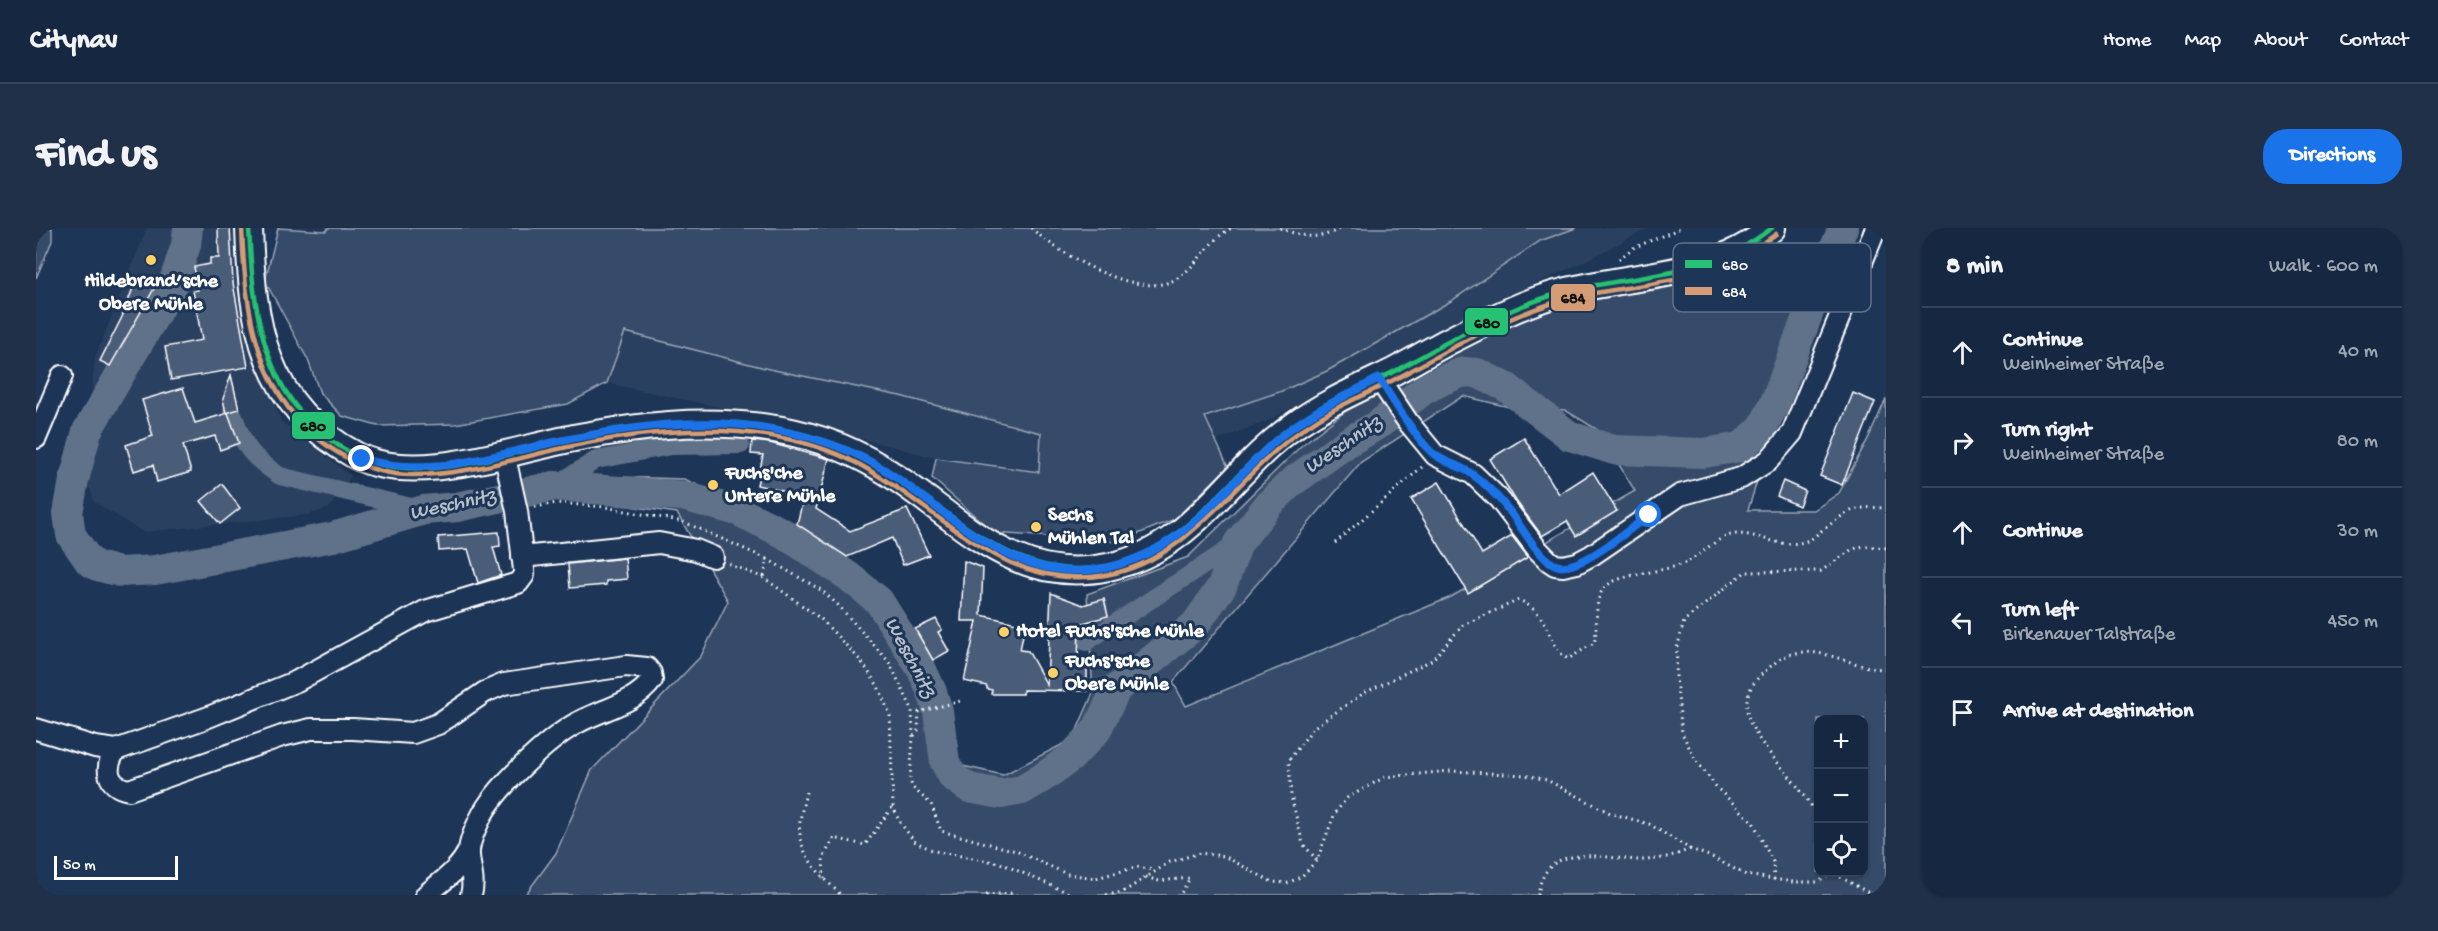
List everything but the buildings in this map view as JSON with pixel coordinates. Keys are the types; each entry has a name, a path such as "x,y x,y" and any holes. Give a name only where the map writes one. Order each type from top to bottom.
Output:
{"main road":[{"path":"249,228 250,271 260,336 275,376 302,416 328,440 362,459 411,468 507,465 579,437 657,424 727,424 765,427 831,444 882,468 998,551 1049,568 1090,570 1131,561 1173,540 1273,443 1294,426 1383,385 1522,306 1558,293 1616,280 1673,272"},
{"path":"1750,243 1772,228"}],"lane":[{"path":"1870,243 1876,228"},
{"path":"1383,385 1435,455 1473,474 1499,499 1549,561 1559,566 1577,563 1592,555 1680,495 1741,478 1768,461 1792,434 1842,312"},
{"path":"36,438 62,376"},
{"path":"36,729 95,747 116,750 206,718 297,681 426,612 514,585 524,575 517,510 507,465"},
{"path":"522,557 659,543 686,547 713,557"},
{"path":"116,750 107,770 114,784 129,790 282,736 311,729 413,733 438,724 485,692 504,684 626,666 647,668 652,680 645,689 634,697 577,723 555,738 526,764 500,791 480,818 463,864 426,895"},
{"path":"469,850 473,887 471,895"}],"path":[{"path":"1031,228 1067,255 1093,269 1125,281 1159,285 1176,280 1187,272 1219,234 1232,228"},
{"path":"1280,228 1302,237 1317,238 1341,228"},
{"path":"1616,280 1618,260 1633,248 1681,228"},
{"path":"1335,543 1435,455"},
{"path":"1317,860 1303,844 1291,796 1289,760 1314,727 1364,693 1432,660 1463,625 1520,600 1532,606 1542,615 1560,654 1568,659 1594,644 1598,600 1606,587 1624,579 1689,561 1718,540 1736,534 1783,544 1809,540 1851,509 1886,508"},
{"path":"1774,880 1773,862 1753,822 1718,789 1695,759 1682,733 1676,678 1677,649 1684,621 1745,573 1821,571 1851,550 1863,546 1886,548"},
{"path":"713,557 764,578 821,619 861,661 878,686 890,716 893,806 899,821 914,841 934,851 1000,863 1073,895"},
{"path":"767,559 821,590 838,605 889,662 912,709 913,738 910,778 912,787 931,804 940,831 1016,851 1067,874 1096,878 1137,867 1156,871"},
{"path":"1814,810 1804,794 1754,734 1747,714 1749,696 1758,678 1776,661 1797,653 1836,656 1886,669"},
{"path":"913,738 918,730 919,712 964,700"},
{"path":"1106,895 1123,894 1170,862 1200,853 1224,856 1272,882 1288,883 1302,876 1317,860 1335,813 1347,798 1385,777 1451,771 1526,775 1547,780 1610,813 1649,824 1690,849 1712,857 1746,875 1793,882 1818,882 1827,877"},
{"path":"806,792 799,832 804,852 824,879 841,895"},
{"path":"824,879 823,858 834,838 865,845 893,806"},
{"path":"1538,895 1543,876 1552,865 1573,855 1652,860 1675,856 1690,849"},
{"path":"1146,877 1159,881 1190,878 1180,895"},
{"path":"1842,877 1871,894 1886,891"},
{"path":"986,895 1012,893 1018,895"}],"shaded area":[{"path":"36,228 52,228 52,241 36,278"},
{"path":"147,228 235,228 236,269 245,330 281,421 351,476 329,508 307,515 143,532 94,502 84,468 95,358"},
{"path":"278,228 326,231 328,228 1576,228 1540,241 1451,301 1327,371 1282,391 1205,417 1228,467 1175,519 1118,542 994,533 932,478 936,458 1039,472 1041,433 900,396 769,369 625,332 607,383 568,404 455,424 377,426 342,416 320,393 308,360 265,281"},
{"path":"1576,228 1649,228 1579,264 1476,310 1267,421 1215,441 1205,417 1282,391 1327,371 1451,301 1540,241"},
{"path":"1673,286 1673,312 1811,312 1748,510 1814,510 1839,493 1886,399 1886,895 525,895 556,853 592,770 701,656 728,601 677,513 560,496 619,477 684,479 800,530 877,595 922,677 954,764 1003,775 1073,739 1093,693 1087,594 1188,557 1302,445 1347,410 1516,321 1579,302","holes":["1463,396 1509,407 1565,410 1598,430 1635,491 1451,597 1186,706 1173,682 1361,462"]},
{"path":"624,332 769,369 900,396 1041,433 1039,472 936,458 840,433 607,383"}],"waterway":[{"name":"Weschnitz","path":"188,228 186,245 173,284 87,431 68,513 71,535 89,561 97,566 120,572 155,570 333,537 424,510 457,507 554,486 683,496 738,511 783,533 848,576 879,601 921,668 932,692 938,711 945,762 953,777 969,788 1001,794 1022,790 1070,758 1096,731 1117,688 1195,625 1222,586 1238,543 1269,504 1292,482 1348,442 1379,424 1425,389 1463,372 1477,373 1506,387 1570,436 1614,450 1704,453 1741,447 1762,428 1774,405 1809,312"},
{"name":"Weschnitz","path":"1837,243 1843,228"},
{"path":"232,411 248,449 280,476 424,510"},
{"path":"554,486 596,460 671,446 741,445"},
{"path":"1086,642 1238,543"}],"transit line":[{"name":"684","path":"242,228 252,322 271,379 286,405 306,429 332,449 359,464 388,473 427,475 464,470 583,444 643,434 733,431 763,435 803,443 847,458 905,493 983,548 1011,563 1040,573 1071,577 1106,575 1132,568 1156,557 1198,526 1274,452 1319,418 1492,327 1530,311 1572,298 1673,280"},
{"name":"680","path":"249,228 251,262 261,328 270,358 283,387 301,413 325,436 355,455 381,464 408,468 437,467 496,457 579,437 640,427 702,423 763,427 823,441 858,456 891,475 1002,550 1052,567 1079,570 1108,567 1133,560 1155,549 1195,519 1267,448 1316,411 1471,329 1547,297 1591,286 1673,272"},
{"name":"680","path":"1750,243 1772,228"},
{"name":"684","path":"1763,243 1776,234"}],"place":[{"name":"Hildebrand’sche Obere Mühle","path":"151,260"},
{"name":"Fuchs'che Untere Mühle","path":"713,485"},
{"name":"Sechs Mühlen Tal","path":"1036,527"},
{"name":"Hotel Fuchs'sche Mühle","path":"1004,632"},
{"name":"Fuchs'sche Obere Mühle","path":"1053,673"}],"route":[{"path":"362,459 411,468 454,465 579,437 657,424 709,423 765,427 831,444 882,468 998,551 1049,568 1090,570 1131,561 1173,540 1273,443 1294,426 1325,406 1379,378 1408,422 1435,455 1473,474 1511,513 1538,550 1555,565 1577,563 1649,515"}]}
